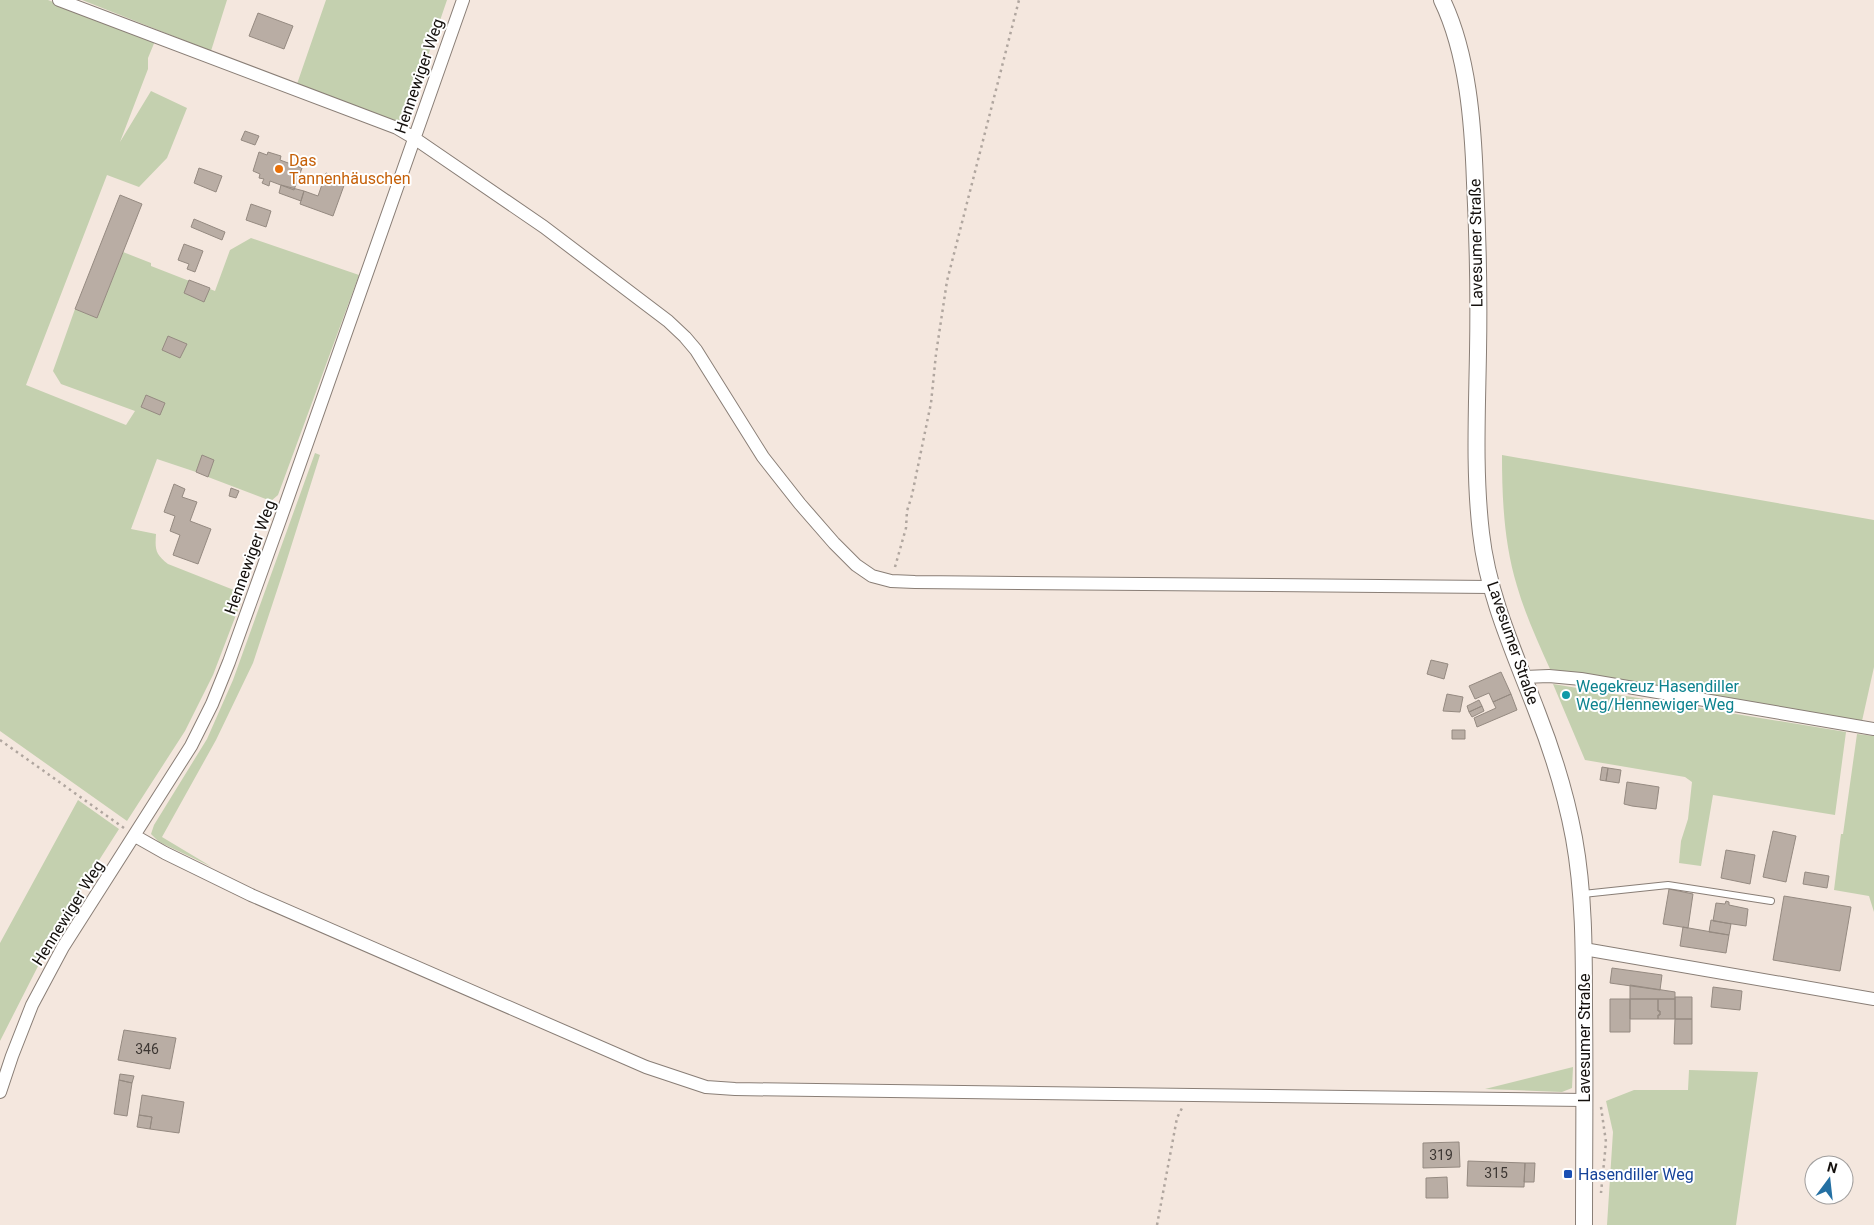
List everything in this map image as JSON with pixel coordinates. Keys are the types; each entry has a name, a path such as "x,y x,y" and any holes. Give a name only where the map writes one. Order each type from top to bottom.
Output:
{"street":[{"path":"59,0 397,128 544,227 645,302 685,337 705,364 763,457 800,504 856,565 872,576 891,581 1491,587"},
{"name":"Hennewiger Weg","path":"0,1092 32,1005 58,955 191,746 212,704 229,662 462,0"},
{"name":"Lavesumer Straße","path":"1442,0 1458,48 1471,119 1477,231 1476,474 1481,538 1491,587 1553,756 1574,838 1581,894 1584,949 1584,1225"},
{"path":"1524,677 1549,676 1581,679 1874,729"},
{"path":"135,836 165,853 251,895 321,926 646,1067 706,1086 735,1089 1584,1100"},
{"path":"1584,949 1874,999"}],"lane":[{"path":"1581,894 1668,885 1771,901"}],"path":[{"path":"891,581 906,528 907,512 931,403 947,281 1019,0"},
{"path":"0,740 135,836"},
{"path":"1157,1225 1176,1118 1191,1095"}],"green space":[{"path":"0,0 48,0 155,41 148,58 148,69 120,142 151,91 187,108 167,158 139,187 107,175 26,385 126,425 135,411 61,384 53,371 75,309 97,318 123,252 151,263 151,266 215,291 230,250 251,238 359,275 278,495 271,501 208,477 202,456 196,472 157,459 131,529 156,534 157,551 160,557 168,564 244,594 213,675 185,731 127,821 0,731"},
{"path":"82,0 227,0 211,51"},
{"path":"326,0 447,0 407,117 399,121 382,117 297,84"},
{"path":"315,453 320,455 253,663 216,740 162,837 212,867 159,842 151,834 154,825 207,739 233,680"},
{"path":"1502,455 1874,520 1874,667 1862,721 1550,669 1524,607 1509,554 1505,521"},
{"path":"1553,684 1846,732 1835,815 1713,795 1701,866 1679,863 1681,841 1688,819 1692,782 1685,777 1585,760"},
{"path":"1857,734 1874,736 1874,912 1869,896 1834,890"},
{"path":"78,800 119,829 64,915 0,1041 0,943"},
{"path":"1573,1067 1572,1088 1562,1092 1485,1089"},
{"path":"1689,1070 1758,1072 1736,1225 1607,1225 1613,1132 1606,1101 1634,1090 1688,1090"}],"building":[{"path":"258,13 293,26 284,49 249,36"},
{"path":"245,131 259,136 255,145 241,140"},
{"path":"259,152 267,155 268,152 281,156 280,160 302,168 294,190 270,181 269,186 262,183 264,179 259,178 260,174 253,171"},
{"path":"199,168 222,176 216,192 194,183"},
{"path":"326,173 346,180 333,216 300,204 304,191 318,196"},
{"path":"281,185 304,191 301,201 279,193"},
{"path":"120,195 142,204 97,318 75,309"},
{"path":"251,204 271,211 266,227 246,220"},
{"path":"194,219 225,232 222,240 191,227"},
{"path":"184,244 203,251 195,272 187,269 189,264 178,260"},
{"path":"189,280 210,288 204,302 184,293"},
{"path":"168,336 187,344 180,358 162,350"},
{"path":"146,395 165,403 160,415 141,407"},
{"path":"202,455 214,460 208,477 196,472"},
{"path":"174,484 185,489 182,497 197,502 190,521 211,529 198,564 173,555 180,535 170,531 175,516 164,512"},
{"path":"231,488 239,491 236,498 229,496"},
{"path":"1431,660 1448,664 1444,679 1427,674"},
{"path":"1501,672 1511,694 1493,702 1489,693 1475,699 1469,686"},
{"path":"1447,694 1463,697 1460,712 1443,711"},
{"path":"1511,694 1517,710 1477,727 1474,718 1496,708 1493,702"},
{"path":"1479,700 1482,706 1469,712 1467,706"},
{"path":"1482,706 1484,711 1472,717 1469,712"},
{"path":"1452,730 1465,730 1465,739 1452,739"},
{"path":"1602,767 1608,768 1606,781 1600,780"},
{"path":"1608,768 1621,770 1619,783 1606,781"},
{"path":"1627,782 1659,787 1656,809 1624,804"},
{"path":"1773,831 1796,836 1786,882 1763,877"},
{"path":"1726,850 1755,855 1750,884 1721,878"},
{"path":"1805,872 1829,876 1827,888 1803,884"},
{"path":"1669,889 1693,894 1688,928 1663,924"},
{"path":"1784,896 1851,907 1840,971 1773,960"},
{"path":"1726,901 1729,902 1729,905 1748,909 1746,926 1713,921 1716,903 1725,904"},
{"path":"1711,920 1731,924 1729,935 1709,932"},
{"path":"1683,927 1729,935 1726,953 1680,946"},
{"path":"1612,968 1662,975 1660,990 1610,983"},
{"path":"1630,985 1675,992 1675,999 1630,999"},
{"path":"1713,987 1742,991 1740,1010 1711,1007"},
{"path":"1675,997 1692,997 1692,1019 1675,1019"},
{"path":"1610,999 1630,999 1630,1032 1610,1032"},
{"path":"1630,999 1658,999 1660,1015 1658,1015 1658,1019 1630,1019"},
{"path":"1658,999 1675,999 1675,1019 1658,1019 1660,1011 1658,1011"},
{"path":"1675,1019 1692,1019 1692,1044 1674,1044"},
{"path":"124,1030 176,1038 170,1069 118,1060"},
{"path":"120,1074 134,1076 132,1083 119,1080"},
{"path":"119,1080 132,1083 127,1116 114,1114"},
{"path":"142,1095 184,1102 179,1133 150,1129 152,1117 139,1115"},
{"path":"139,1115 152,1117 150,1129 137,1127"},
{"path":"1459,1142 1460,1167 1423,1168 1423,1143"},
{"path":"1468,1161 1525,1163 1524,1187 1467,1186"},
{"path":"1525,1163 1535,1163 1534,1182 1524,1182"},
{"path":"1447,1177 1448,1198 1426,1198 1426,1178"}],"place":[{"name":"Das Tannenhäuschen","path":"279,169"},
{"name":"Wegekreuz Hasendiller Weg/Hennewiger Weg","path":"1566,695"},
{"name":"Hasendiller Weg","path":"1568,1174"}]}
